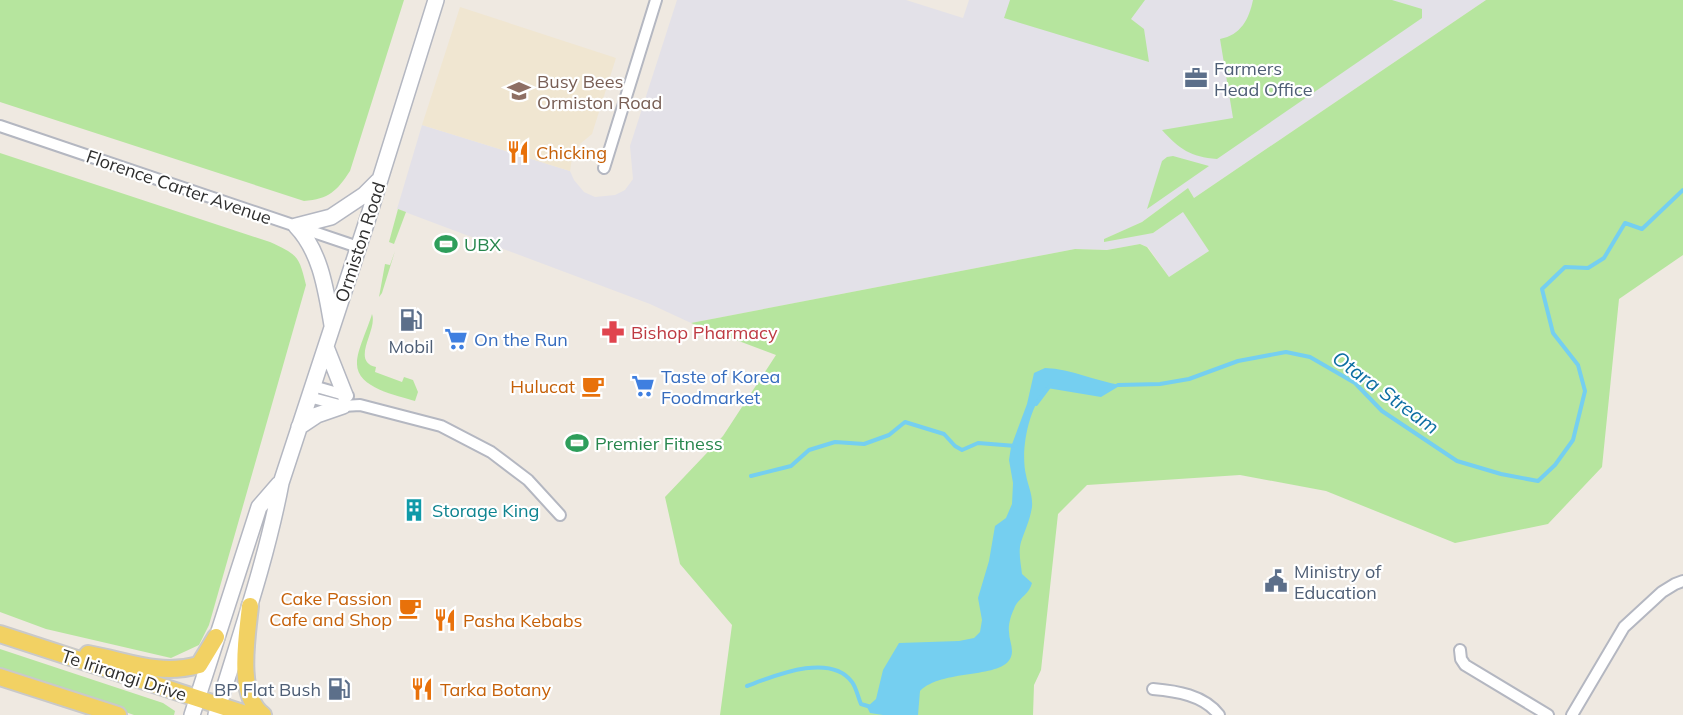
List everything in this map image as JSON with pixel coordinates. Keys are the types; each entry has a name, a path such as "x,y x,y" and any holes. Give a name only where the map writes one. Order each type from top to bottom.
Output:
{"main road":[{"name":"Ormiston Road","path":"218,710 250,606 276,512 281,483 381,179 436,0"},
{"path":"332,327 320,266 306,237 296,226 331,217 364,195 381,179"},
{"path":"299,427 344,400 326,346"},
{"name":"Ormiston Road","path":"192,715 260,507 281,483"},
{"path":"250,606 245,665 249,692 256,710 263,715"},
{"name":"Te Irirangi Drive","path":"0,634 196,698 218,710 249,715"},
{"path":"28,644 106,657 158,670 172,670 199,665 216,636"},
{"path":"0,677 118,715"}],"street":[{"path":"604,168 656,0"},
{"name":"Florence Carter Avenue","path":"0,126 358,247"},
{"path":"311,392 441,426 491,452 528,480 560,515"},
{"path":"1572,715 1624,627 1662,592 1683,581"},
{"path":"1460,650 1461,659 1465,665 1548,715"},
{"path":"1153,688 1175,691 1196,698 1214,707 1219,715"}],"shaded area":[{"path":"677,0 906,0 963,18 969,0 1486,0 1194,198 1188,188 1142,222 1104,239 1153,233 1183,211 1209,251 1169,277 1148,247 1140,244 1107,250 1075,249 691,323 650,304 397,209 422,125 570,171 584,192 595,197 615,195 625,190 633,179 630,146"},
{"name":"Busy Bees Ormiston Road","path":"460,7 616,58 592,134 580,144 572,158 570,171 422,125"}],"green space":[{"path":"0,0 404,0 350,171 332,193 304,201 0,102"},
{"path":"1010,0 1145,0 1131,19 1144,29 1149,62 1004,18"},
{"path":"1253,0 1392,0 1422,9 1422,18 1217,159 1193,154 1180,147 1162,130 1233,118 1220,39 1239,30 1249,14"},
{"path":"1486,0 1683,0 1683,255 1619,299 1602,467 1548,524 1455,543 1326,491 1240,475 1087,485 1058,514 1041,670 1034,685 1033,715 720,715 732,625 680,564 665,497 723,436 776,355 691,323 1075,249 1107,250 1140,244 1147,247 1169,277 1209,251 1183,212 1153,233 1104,242 1104,239 1142,222 1188,188 1194,198"},
{"path":"0,153 270,242 292,254 299,262 306,285 209,625 199,645 171,658 46,629 0,612"},
{"path":"1173,156 1209,166 1147,209 1162,161"},
{"path":"398,209 406,212 394,244 389,242"},
{"path":"395,251 379,297 385,264 390,265"},
{"path":"372,314 372,328 366,344 365,358 369,364 376,367 375,372 402,382 404,377 413,380 418,392 415,401 379,389 363,379 358,372 359,352"},
{"path":"0,649 163,703 175,711 174,715 134,715 0,669"}],"water":[{"path":"1045,368 1121,385 1101,397 1047,388 1035,406 1024,453 1032,507 1020,550 1022,574 1032,583 1016,606 1009,623 1012,652 1010,659 1004,665 994,669 930,684 920,691 918,715 870,713 867,707 876,699 883,670 899,643 959,641 974,638 980,632 982,620 978,598 989,561 995,526 1006,518 1012,504 1013,483 1009,460 1011,447 1027,404 1034,373"}],"waterway":[{"name":"Otara Stream","path":"1118,385 1160,384 1189,379 1238,361 1286,352 1310,357 1355,383 1382,411 1457,461 1501,474 1538,481 1555,465 1573,440 1585,391 1578,365 1553,333 1542,289 1565,267 1588,268 1604,258 1625,223 1642,229 1683,190"},
{"name":"Otara Stream","path":"1036,404 1051,384"},
{"path":"751,476 791,466 809,450 835,442 864,444 889,435 905,422 944,434 962,450 978,443 1016,446"},
{"path":"747,686 786,672 816,667 830,669 842,673 852,682 861,704 871,707"}],"place":[{"name":"Farmers Head Office","path":"1196,78"},
{"name":"Busy Bees Ormiston Road","path":"519,91"},
{"name":"Chicking","path":"518,152"},
{"name":"UBX","path":"446,244"},
{"name":"Mobil","path":"411,320"},
{"name":"Bishop Pharmacy","path":"613,332"},
{"name":"On the Run","path":"456,339"},
{"name":"Hulucat","path":"593,386"},
{"name":"Taste of Korea Foodmarket","path":"643,386"},
{"name":"Premier Fitness","path":"577,443"},
{"name":"Storage King","path":"414,510"},
{"name":"Ministry of Education","path":"1276,581"},
{"name":"Cake Passion Cafe and Shop","path":"410,608"},
{"name":"Pasha Kebabs","path":"445,620"},
{"name":"BP Flat Bush","path":"339,689"},
{"name":"Tarka Botany","path":"422,689"}]}
